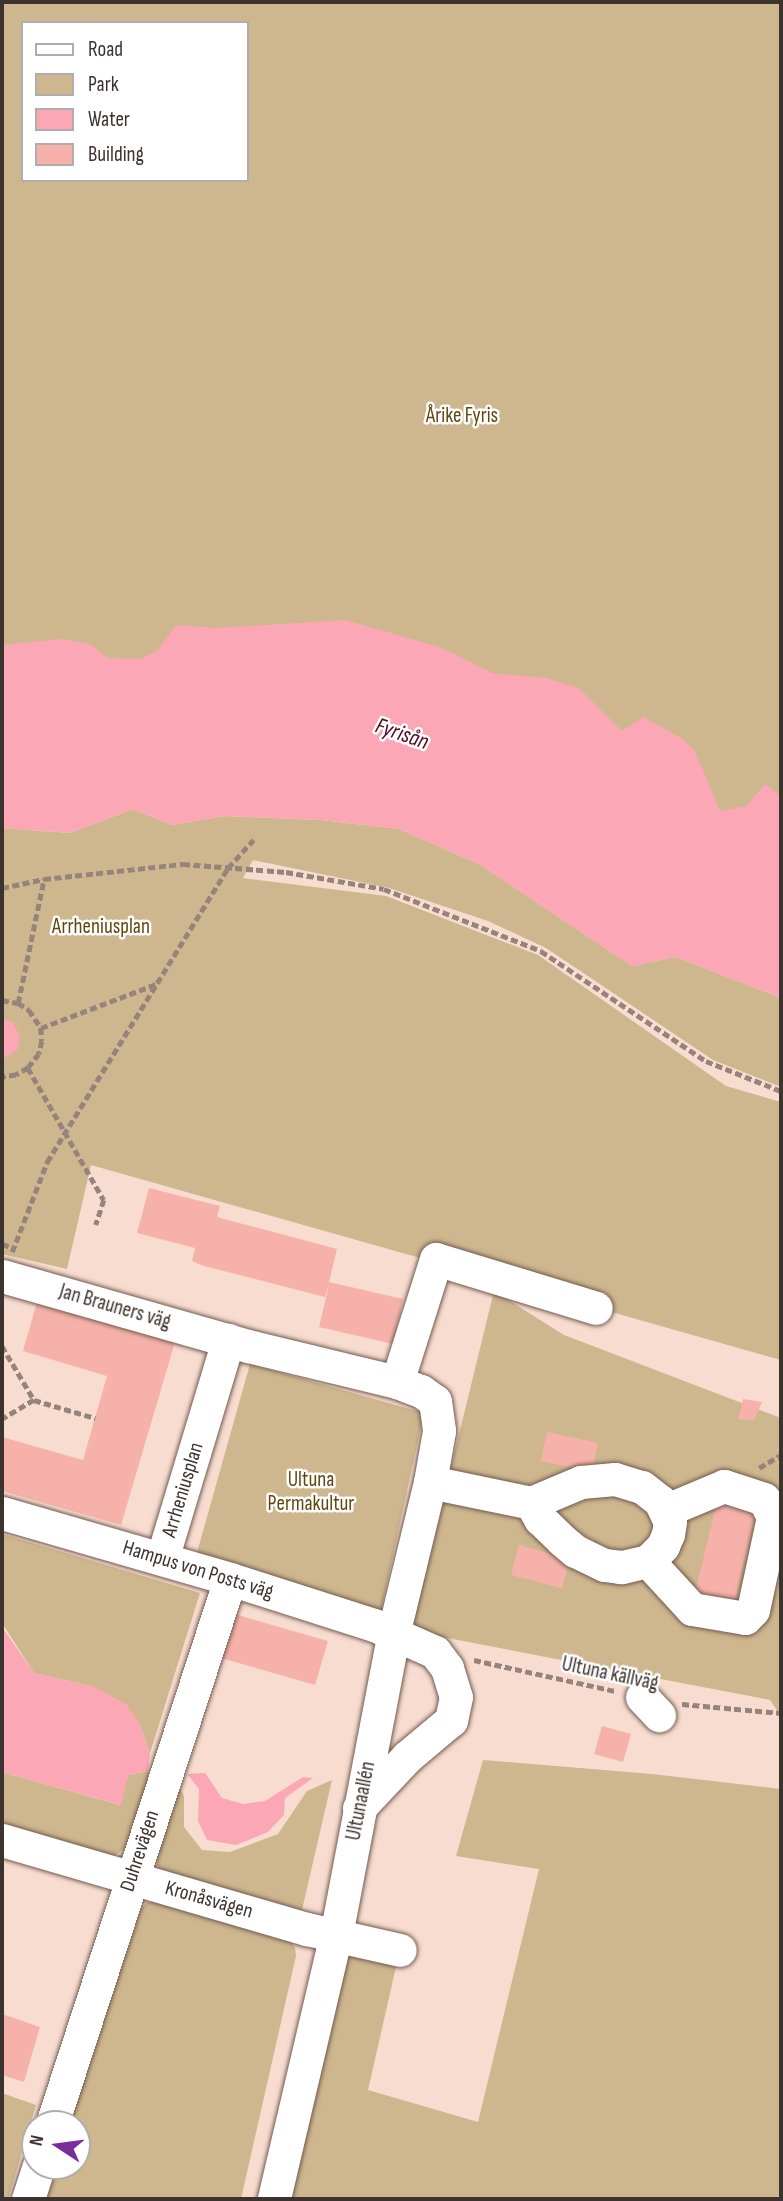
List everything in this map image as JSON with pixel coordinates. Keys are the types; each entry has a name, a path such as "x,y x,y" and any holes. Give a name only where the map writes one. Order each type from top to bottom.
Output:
{"street":[{"path":"397,1382 436,1259 596,1308"},
{"name":"Jan Brauners väg","path":"8,1260 228,1340 397,1382 421,1391 435,1401"},
{"name":"Arrheniusplan","path":"162,1559 228,1340"},
{"name":"Ultunaallén","path":"274,2199 336,1934 394,1631 430,1482 439,1431 435,1401"},
{"path":"430,1482 531,1503 581,1482 615,1479 652,1492 667,1510 670,1522 668,1534 663,1546 648,1562 621,1567 604,1564 575,1551 540,1519 531,1503"},
{"path":"648,1562 692,1609 745,1618 753,1610 773,1517 764,1499 724,1486 667,1510"},
{"name":"Hampus von Posts väg","path":"2,1513 230,1579 394,1631 435,1651"},
{"name":"Duhrevägen","path":"57,2110 230,1579"},
{"path":"359,1808 407,1757 451,1720 456,1697 447,1668 435,1651"},
{"name":"Kronåsvägen","path":"2,1840 307,1929 400,1950"},
{"path":"28,2199 34,2180"}],"path":[{"path":"8,1260 47,1161 228,868 253,840"},
{"path":"2,888 44,879 183,864 286,872 384,889 541,951 706,1060 781,1091"},
{"path":"18,1003 44,879"},
{"path":"41,1028 157,984"},
{"path":"2,1000 18,1003 35,1016 41,1028 39,1054 28,1068 16,1075 2,1077"},
{"path":"28,1068 104,1199 96,1224"},
{"path":"2,1244 8,1260"},
{"path":"2,1346 34,1400 95,1418"},
{"path":"2,1419 34,1400"},
{"name":"Ultuna källväg","path":"435,1651 651,1706 671,1703 781,1713"}],"green space":[{"name":"Årike Fyris","path":"2,2 781,2 781,873 2,729"},
{"path":"133,809 172,825 224,816 321,820 399,829 481,865 632,966 676,957 781,998 781,1087 713,1060 546,948 488,921 389,888 253,860 243,878 386,896 538,955 726,1086 781,1102 781,1360 91,1165 67,1269 2,1254 2,828 70,833"},
{"path":"494,1291 564,1335 781,1418 781,1716 770,1700 411,1631"},
{"name":"Ultuna Permakultur","path":"250,1364 424,1413 380,1615 196,1556"},
{"path":"2,1534 200,1593 150,1753 139,1722 94,1687 34,1673 2,1623"},
{"path":"483,1760 652,1774 781,1789 781,2199 283,2199 340,1963 348,1956 362,1954 391,1962 396,1967 368,2090 478,2122 539,1869 456,1856"},
{"path":"148,1771 150,1783 129,1846 112,1857 2,1824 2,1772 120,1805 128,1775"},
{"path":"175,1780 184,1796 184,1827 202,1850 230,1852 278,1834 307,1791 332,1780 302,1910 159,1870 152,1849"},
{"path":"156,1901 289,1940 295,1947 296,1956 241,2199 39,2199 45,2180 91,2180 91,2110 68,2110 132,1916 148,1902"},
{"path":"2,2093 36,2105 35,2110 21,2110 21,2155 8,2199 2,2199"}],"water":[{"name":"Fyrisån","path":"345,620 440,647 492,673 546,678 579,688 622,731 643,717 681,738 695,751 720,811 746,806 765,784 781,796 781,998 676,957 632,966 481,865 399,829 321,820 224,816 172,825 133,809 70,833 2,828 2,645 61,639 90,644 108,658 141,659 158,650 176,625 217,628"},
{"path":"2,1018 13,1023 20,1036 18,1049 2,1060"},
{"path":"2,1627 34,1673 94,1687 126,1704 139,1722 150,1753 148,1771 128,1775 121,1805 2,1772"},
{"path":"205,1773 222,1798 243,1804 265,1801 303,1777 313,1778 285,1798 284,1815 268,1832 236,1845 207,1840 198,1821 199,1789 187,1774"}],"building":[{"path":"149,1188 220,1206 217,1217 337,1249 329,1282 403,1299 393,1344 319,1327 329,1285 325,1297 204,1266 192,1261 195,1248 137,1233"},
{"path":"37,1302 175,1342 121,1525 2,1491 2,1437 83,1460 107,1376 23,1351"},
{"path":"743,1399 762,1402 754,1420 738,1419"},
{"path":"547,1432 598,1443 592,1472 541,1461"},
{"path":"719,1494 758,1503 733,1607 694,1597"},
{"path":"519,1545 570,1559 562,1588 511,1575"},
{"path":"234,1614 328,1641 315,1685 221,1658"},
{"path":"602,1726 631,1734 623,1762 594,1754"},
{"path":"2,2014 40,2027 24,2082 2,2075"}]}
